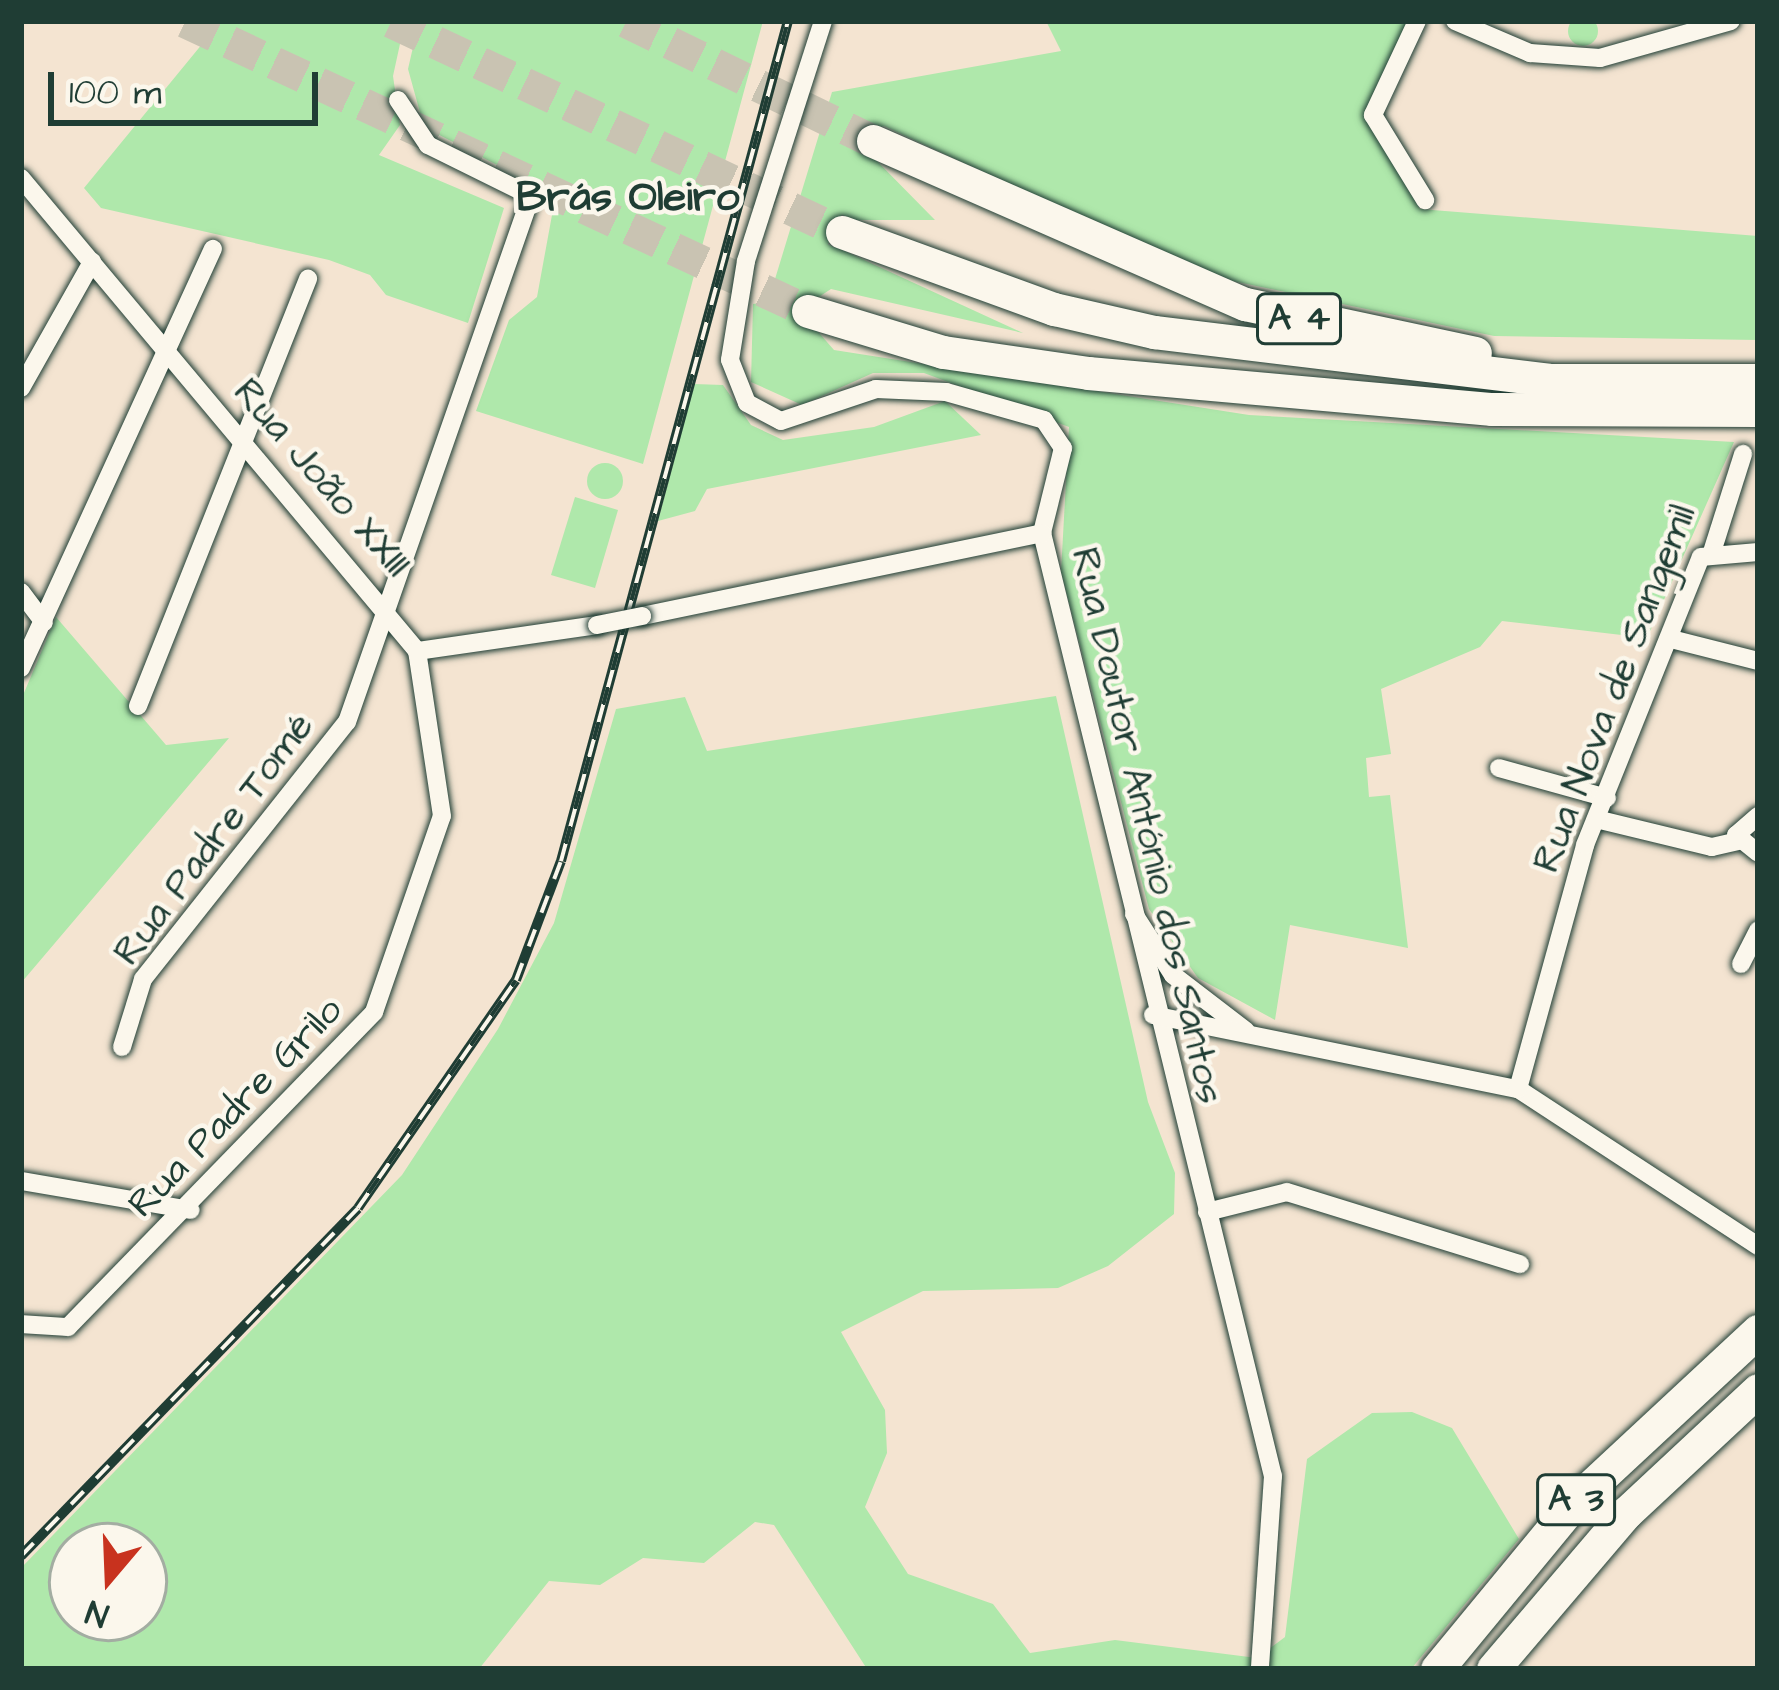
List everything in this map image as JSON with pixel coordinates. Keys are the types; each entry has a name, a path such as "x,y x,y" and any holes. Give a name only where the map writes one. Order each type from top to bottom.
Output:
{"highway":[{"name":"A 4","path":"873,141 1140,267 1335,328 1567,362 1758,364"},
{"name":"A 4","path":"842,232 1054,309 1154,332 1463,373 1758,380"},
{"name":"A 4","path":"808,311 943,352 1250,389 1576,413 1758,410"},
{"name":"A 3","path":"1437,1669 1577,1499 1758,1330"},
{"name":"A 3","path":"1493,1669 1626,1513 1758,1390"}],"street":[{"name":"Rua Doutor António dos Santos","path":"823,21 746,261 736,382 747,404 781,421 907,389 1044,420 1063,448 1042,533 1153,1015 1273,1476 1260,1669"},
{"path":"1417,21 1373,115 1425,200"},
{"path":"1456,21 1530,53 1600,58 1731,21"},
{"name":"Rua Padre Tomé","path":"122,1047 143,979 347,722 531,196 428,146 398,100"},
{"name":"Rua João XXIII","path":"21,178 387,606 417,651"},
{"path":"21,668 213,249"},
{"path":"21,388 92,262"},
{"path":"138,706 308,279"},
{"name":"Rua Nova de Sangemil","path":"1518,1089 1596,819 1712,552 1743,454"},
{"path":"417,651 597,625 1042,533"},
{"path":"1712,552 1758,552"},
{"path":"21,592 47,615"},
{"path":"1671,639 1758,661"},
{"name":"Rua Padre Grilo","path":"21,1324 68,1327 191,1210 374,1012 442,816 417,651"},
{"path":"1499,768 1607,798"},
{"path":"1738,841 1740,823 1758,816"},
{"path":"1596,819 1712,847 1738,841 1758,853"},
{"path":"1127,904 1173,975 1266,1042"},
{"path":"1741,964 1758,930"},
{"path":"1153,1015 1266,1042 1518,1089 1757,1245"},
{"path":"21,1181 191,1210"},
{"path":"1207,1212 1302,1195 1520,1264"}],"green space":[{"path":"1583,16 1598,31 1583,46 1568,31"},
{"path":"221,21 405,21 393,76 400,125 379,155 504,208 468,323 386,295 370,275 329,260 101,208 84,188"},
{"path":"419,21 763,21 643,464 476,411 509,320 537,297 552,215 539,187 424,127 408,69"},
{"path":"1046,21 1409,21 1365,115 1420,209 1758,236 1758,340 1494,336 1209,276 884,126 867,131 869,153 935,220 846,220 838,248 1023,333 831,289 799,310 834,350 1249,415 1734,442 1647,638 1502,621 1480,647 1381,689 1391,754 1366,758 1369,797 1390,795 1408,948 1290,925 1275,1020 1198,978 1149,909 1061,572 1069,427 924,373 873,373 802,405 751,382 753,304 768,302 832,92 1061,51"},
{"path":"694,384 723,385 751,425 783,440 874,427 945,401 981,435 707,489 695,511 658,521"},
{"path":"605,463 617,469 623,481 617,493 605,499 593,493 587,481 593,469"},
{"path":"575,497 618,510 595,588 551,575"},
{"path":"56,617 166,745 229,738 21,983 21,700"},
{"path":"1056,696 1148,1102 1175,1173 1174,1214 1108,1266 1058,1288 923,1291 841,1332 885,1410 887,1453 865,1507 908,1574 993,1604 1030,1653 1115,1640 1257,1658 1285,1637 1307,1459 1372,1413 1412,1412 1452,1428 1519,1539 1411,1669 867,1669 774,1525 755,1522 704,1563 643,1558 600,1585 549,1581 479,1669 21,1669 21,1568 48,1540 48,1642 168,1642 168,1522 66,1522 402,1175 498,1029 554,923 616,709 685,697 707,751"}],"tunnel":[{"path":"185,21 808,311"},
{"path":"391,21 842,232"},
{"path":"626,21 873,141"}],"railway":[{"path":"21,1556 358,1208 516,980 561,861 788,21"}],"district":[{"name":"Brás Oleiro","path":"628,198"}]}
